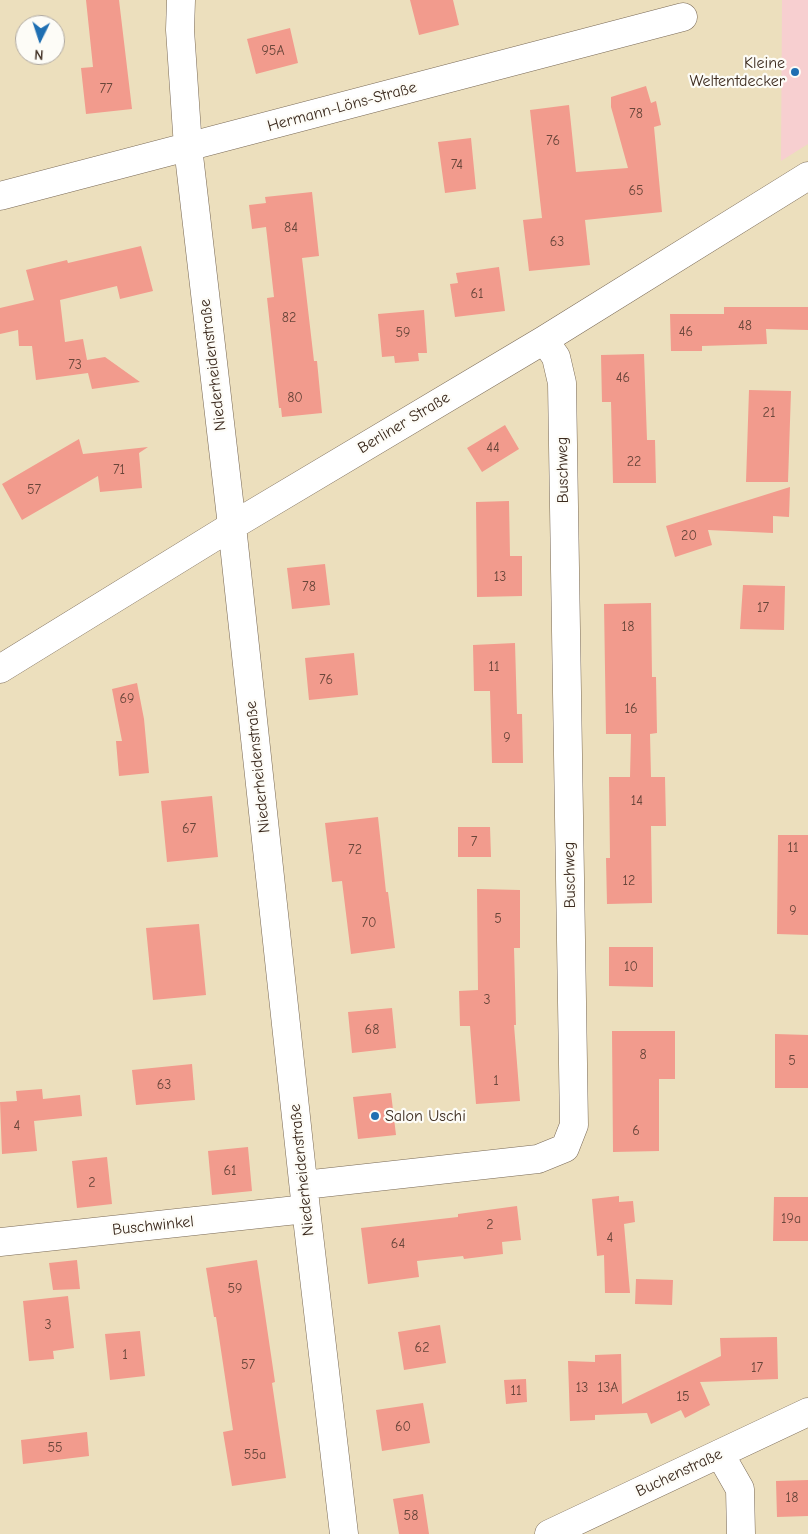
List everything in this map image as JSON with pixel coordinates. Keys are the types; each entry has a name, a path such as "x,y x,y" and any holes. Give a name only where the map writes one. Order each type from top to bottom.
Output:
{"street":[{"name":"Niederheidenstraße","path":"181,0 180,30 188,147 344,1534"},
{"name":"Hermann-Löns-Straße","path":"0,196 684,17"},
{"name":"Berliner Straße","path":"0,669 232,526 544,340 808,176"},
{"name":"Buschweg","path":"305,1197 538,1159 565,1148 574,1125 562,383 556,357 544,340"},
{"name":"Buschwinkel","path":"0,1242 305,1197"},
{"name":"Buchenstraße","path":"549,1534 808,1412"},
{"path":"720,1454 740,1489 740,1534"}],"shaded area":[{"name":"Kleine Weltentdecker","path":"782,0 808,0 808,144 781,161"}],"building":[{"path":"86,0 119,0 132,109 86,114 81,68 93,67"},
{"path":"410,0 453,0 459,25 419,35"},
{"path":"290,28 298,63 256,74 247,39"},
{"path":"646,86 651,103 656,101 661,125 654,127 662,212 585,220 590,265 529,271 523,220 542,218 530,110 569,105 576,172 628,168 611,107 611,97"},
{"path":"471,138 476,189 445,193 438,142"},
{"path":"312,192 319,256 302,258 314,361 317,361 322,413 282,417 281,408 279,408 267,298 274,297 266,227 252,229 249,205 266,203 265,197"},
{"path":"141,246 153,291 120,299 117,286 60,300 65,342 83,339 87,360 105,357 140,382 92,389 88,373 36,380 32,346 19,346 18,330 0,334 0,308 34,300 26,270 67,260 68,263"},
{"path":"499,267 505,311 455,317 450,284 458,283 456,273"},
{"path":"724,307 808,307 808,330 766,329 767,344 702,346 702,351 671,351 670,314 724,314"},
{"path":"424,310 427,353 418,353 419,361 395,363 394,356 382,357 378,314"},
{"path":"644,354 647,440 655,440 656,483 613,483 611,402 602,402 601,355"},
{"path":"749,390 791,391 788,482 746,482"},
{"path":"505,425 519,449 482,472 467,448"},
{"path":"79,439 83,454 148,447 139,453 142,488 100,492 98,476 22,520 2,484"},
{"path":"790,487 789,517 773,516 773,533 708,530 712,545 675,557 666,526"},
{"path":"509,501 510,556 522,556 522,596 477,597 476,502"},
{"path":"325,564 330,605 292,609 287,568"},
{"path":"743,585 785,586 784,630 740,629"},
{"path":"651,603 652,677 656,677 657,733 650,734 651,777 665,777 666,826 651,826 652,903 607,904 606,858 610,858 609,777 630,777 631,734 606,734 604,604"},
{"path":"515,643 517,714 522,714 523,763 492,763 490,691 474,691 473,645"},
{"path":"354,653 358,695 309,700 305,658"},
{"path":"137,683 144,719 149,773 119,776 116,741 122,741 112,689"},
{"path":"212,796 218,857 167,862 161,801"},
{"path":"378,817 386,892 388,892 395,948 351,954 342,881 332,882 325,823"},
{"path":"458,827 490,827 491,857 458,857"},
{"path":"778,835 808,835 808,935 777,934"},
{"path":"477,889 520,890 520,948 514,948 516,1025 514,1025 520,1101 476,1104 470,1026 460,1026 459,991 478,990"},
{"path":"199,924 206,995 153,1000 146,928"},
{"path":"609,947 653,947 653,987 609,986"},
{"path":"392,1008 396,1048 352,1053 348,1012"},
{"path":"612,1031 675,1031 675,1079 659,1079 659,1151 613,1152"},
{"path":"775,1034 808,1035 808,1088 775,1088"},
{"path":"192,1064 195,1100 136,1105 132,1070"},
{"path":"42,1089 43,1099 80,1095 82,1116 34,1121 37,1151 2,1154 0,1102 17,1101 16,1091"},
{"name":"Salon Uschi","path":"391,1093 396,1135 358,1139 353,1097"},
{"path":"248,1147 252,1191 212,1195 208,1151"},
{"path":"107,1157 112,1204 77,1208 72,1161"},
{"path":"619,1196 619,1202 633,1201 635,1222 624,1224 630,1293 605,1293 604,1255 597,1256 592,1199"},
{"path":"774,1197 808,1197 808,1241 773,1241"},
{"path":"517,1206 521,1240 502,1242 503,1254 464,1259 463,1256 417,1261 419,1277 368,1284 361,1228 458,1217 458,1214"},
{"path":"77,1260 80,1289 53,1290 49,1263"},
{"path":"257,1260 275,1382 272,1383 286,1478 232,1486 223,1432 233,1430 216,1317 214,1317 206,1268"},
{"path":"636,1279 673,1280 672,1305 635,1304"},
{"path":"68,1296 74,1348 53,1351 54,1359 29,1361 23,1301"},
{"path":"440,1325 446,1363 404,1370 398,1332"},
{"path":"140,1331 145,1376 110,1380 105,1334"},
{"path":"777,1337 778,1379 700,1382 710,1405 685,1418 681,1410 651,1424 647,1413 595,1415 595,1420 570,1421 568,1361 595,1362 595,1355 621,1354 622,1404 721,1356 720,1338"},
{"path":"526,1379 527,1402 506,1404 504,1380"},
{"path":"423,1403 430,1443 382,1451 376,1410"},
{"path":"87,1432 89,1456 23,1464 21,1440"},
{"path":"808,1480 808,1516 777,1517 776,1481"},
{"path":"423,1494 429,1534 399,1534 393,1499"}],"place":[{"name":"Kleine Weltentdecker","path":"795,72"},
{"name":"Salon Uschi","path":"375,1116"}]}
